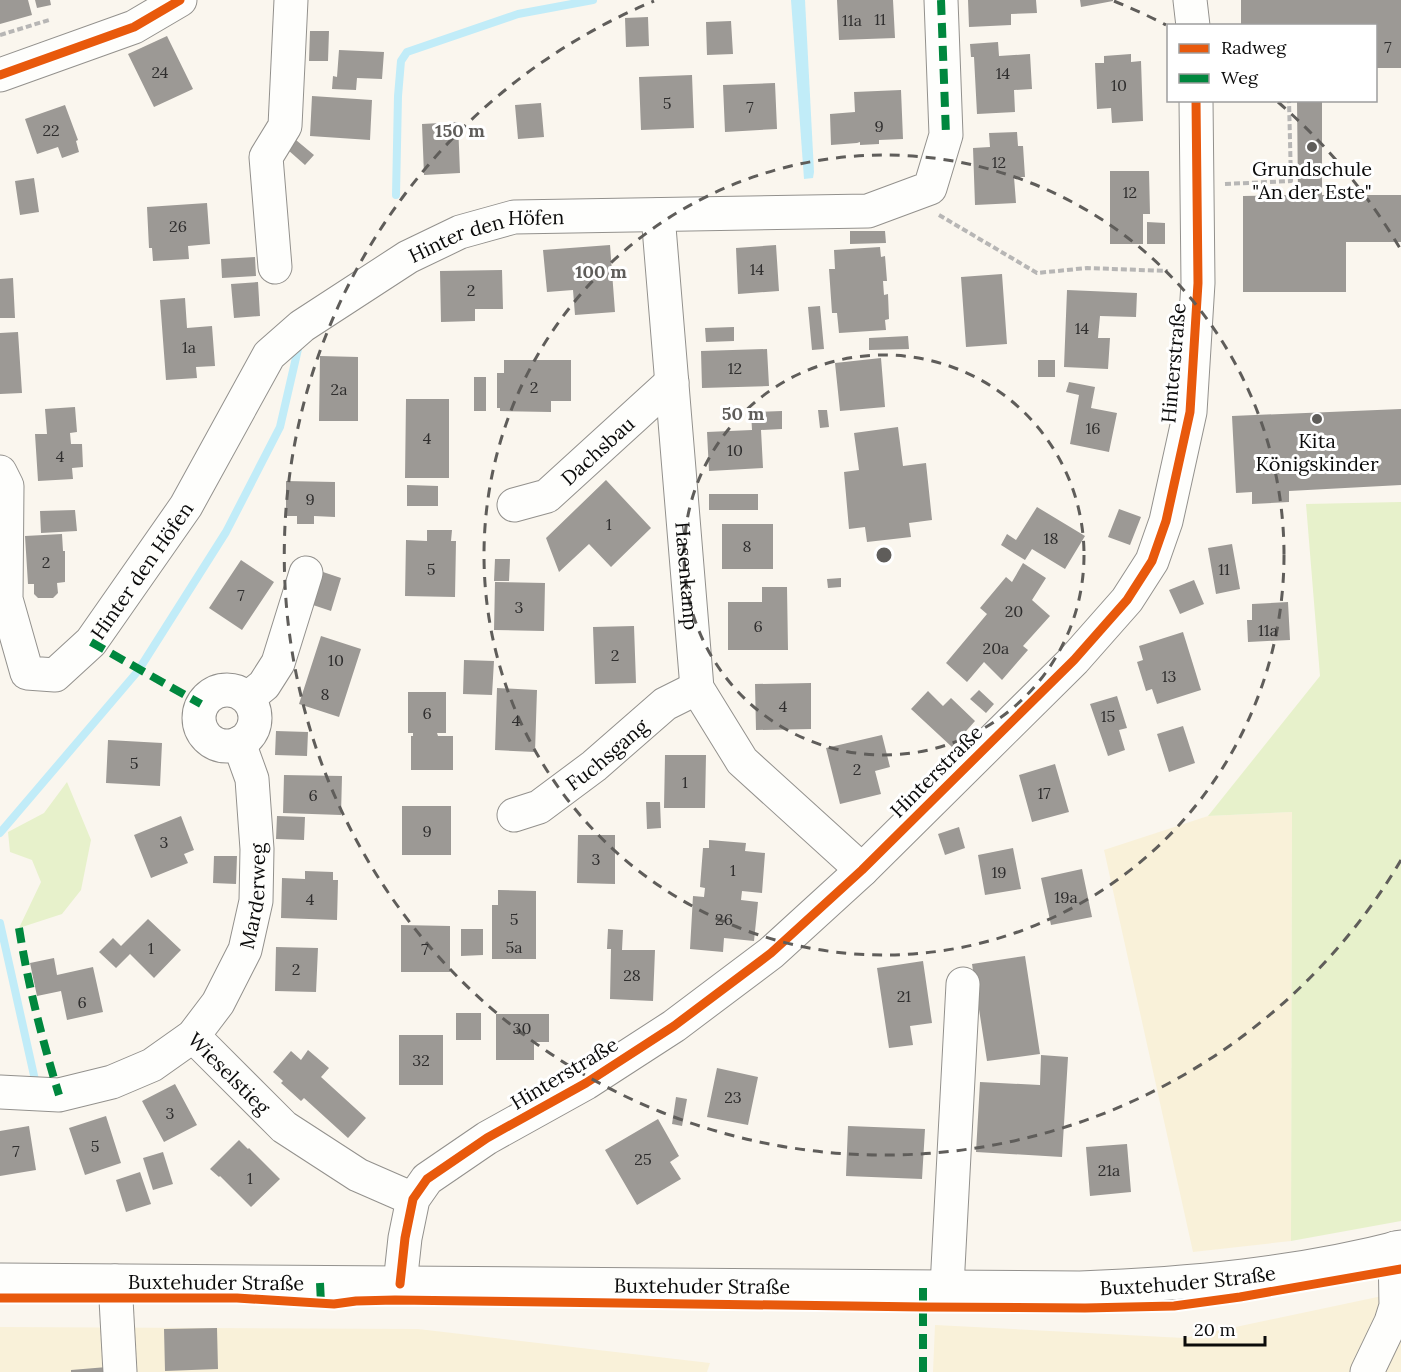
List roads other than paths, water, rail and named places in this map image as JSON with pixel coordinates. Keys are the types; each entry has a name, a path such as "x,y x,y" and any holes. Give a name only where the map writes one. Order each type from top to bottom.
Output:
{"street":[{"path":"0,75 134,27 180,0"},
{"path":"275,267 266,157 285,126 291,0"},
{"name":"Hinter den Höfen","path":"0,472 8,486 6,599 27,673 55,675 91,642 186,506 269,356 302,326 408,257 460,232 514,217 868,211 930,188 946,135 941,0"},
{"path":"1190,0 1193,24"},
{"name":"Hinterstraße","path":"400,1284 405,1238 413,1199 427,1179 471,1148 586,1083 674,1026 771,953 862,870 1074,660 1127,600 1152,561 1166,521 1190,412 1198,272 1196,102"},
{"name":"Hasenkamp","path":"658,215 697,688 742,761 862,870"},
{"name":"Dachsbau","path":"514,505 547,496 672,382"},
{"path":"248,698 264,685 278,663 306,573"},
{"name":"Fuchsgang","path":"514,815 539,807 594,766 665,704 697,688"},
{"path":"223,689 232,690 248,698 255,714 252,732 239,743 221,746 206,738 201,730 198,713 207,697 223,689"},
{"name":"Marderweg","path":"193,1036 218,1003 245,950 256,901 257,849 252,779 239,743"},
{"path":"947,1287 963,984"},
{"name":"Wieselstieg","path":"0,1092 59,1095 112,1082 152,1065 193,1036 284,1127 358,1175 413,1199"},
{"path":"1367,1372 1391,1322 1396,1306 1398,1248"},
{"name":"Buxtehuder Straße","path":"0,1280 1080,1288 1140,1286 1269,1272 1398,1248"},
{"path":"115,1281 120,1372"}],"water":[{"path":"791,0 805,0 814,172 813,178 804,179"}],"waterway":[{"path":"396,195 398,96 401,61 407,52 518,14 593,0"},
{"path":"0,833 138,671 226,532 280,427 298,349"},
{"path":"0,923 35,1080"}],"place":[{"name":"Grundschule \"An der Este\"","path":"1312,147"},
{"name":"Kita Königskinder","path":"1317,419"}]}
